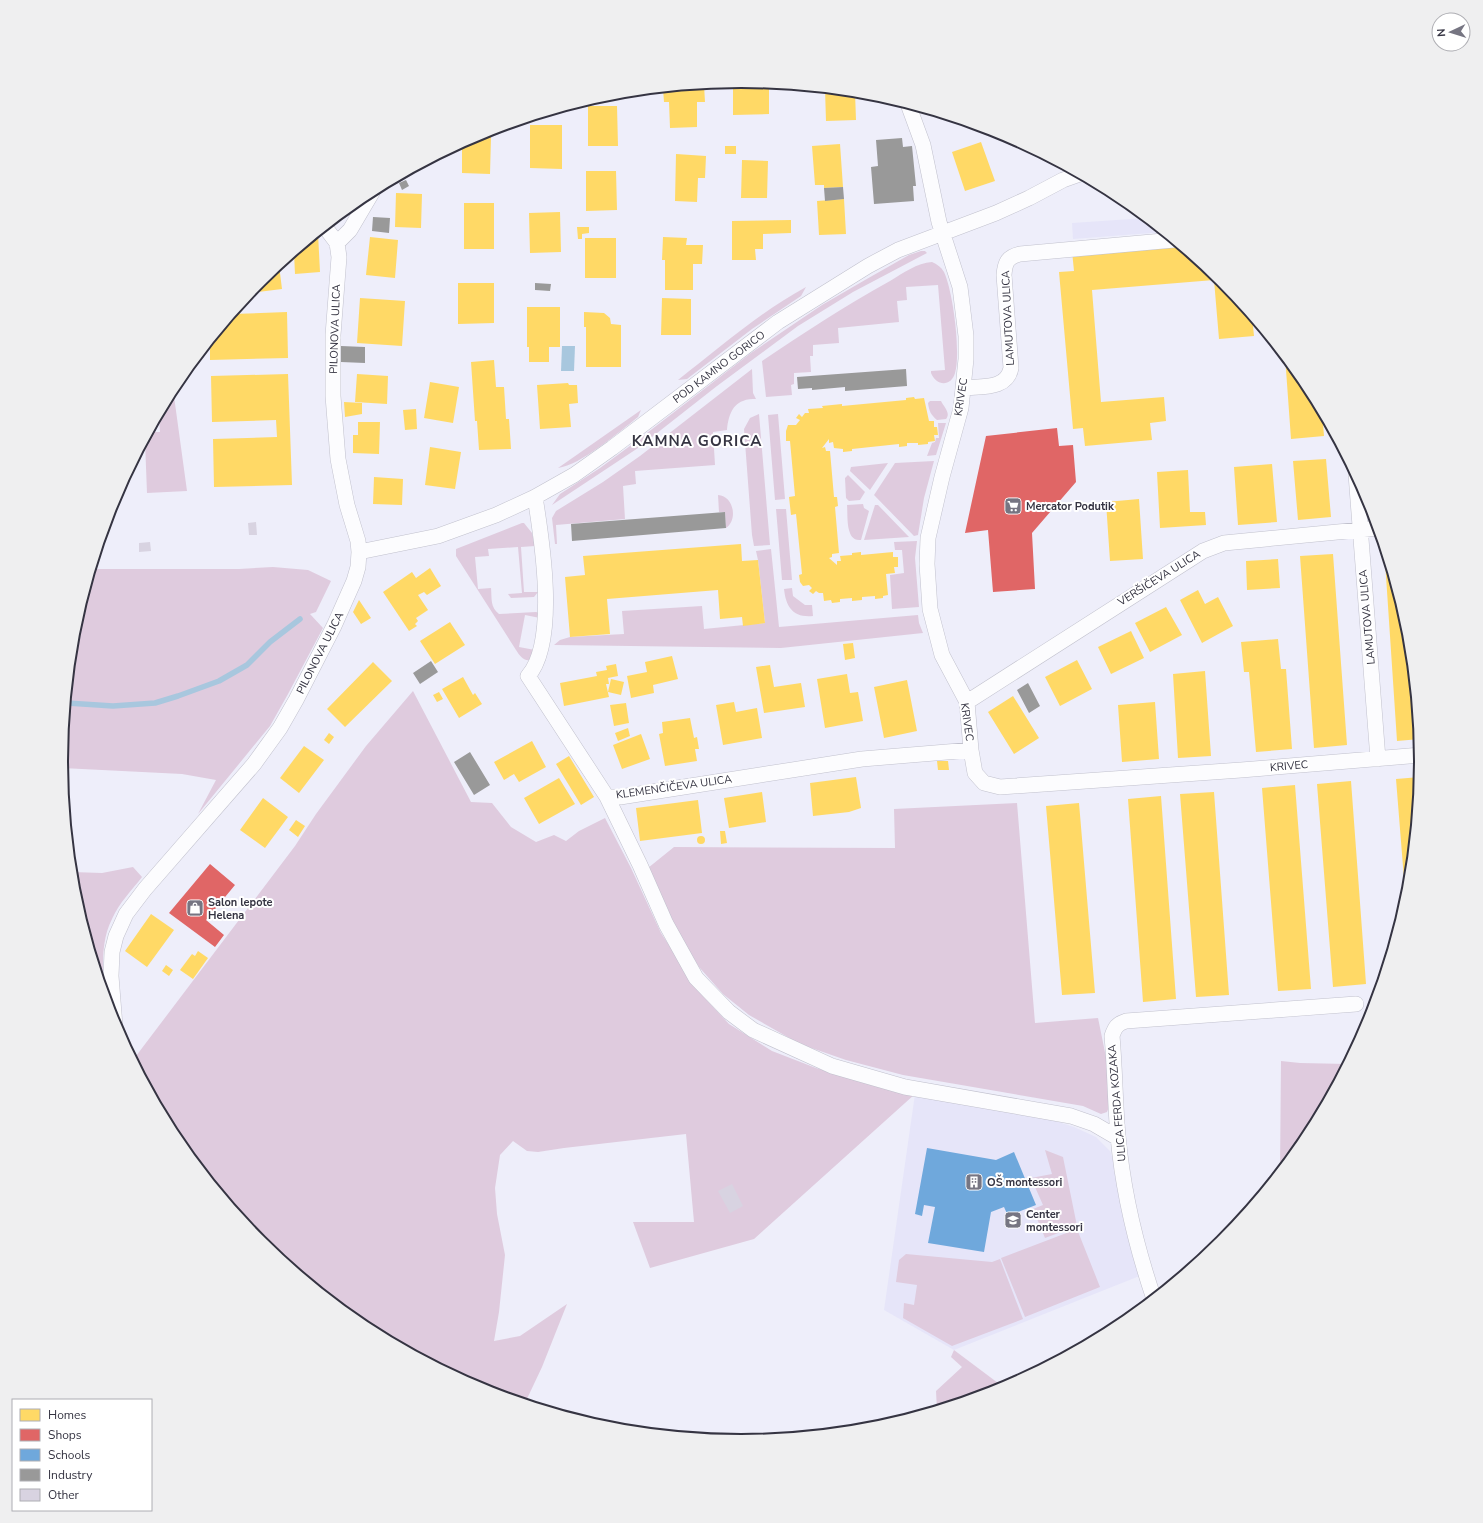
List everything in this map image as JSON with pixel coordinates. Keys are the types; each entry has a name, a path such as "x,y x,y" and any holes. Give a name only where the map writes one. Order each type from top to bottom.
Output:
{"street":[{"name":"KRIVEC","path":"910,110 923,146 938,216 960,287 965,317 966,359 961,408 942,477 928,538 927,564 930,610 942,655 967,702 971,750 975,773 984,783 1000,787 1166,776 1415,756"},
{"name":"POD KAMNO GORICO","path":"359,552 438,536 496,515 535,497 574,475 612,448 778,322 868,266 898,250 996,212 1074,176"},
{"path":"327,230 337,243 350,230 366,203"},
{"name":"LAMUTOVA ULICA","path":"964,388 997,385 1003,383 1010,374 1011,368 1004,275 1007,260 1012,256 1020,254 1168,241"},
{"name":"PILONOVA ULICA","path":"113,1003 111,976 112,952 116,936 124,917 145,889 254,764 280,728 334,626 354,581 358,567 358,541 347,505 338,460 333,396 333,335 339,257 337,243"},
{"name":"LAMUTOVA ULICA","path":"1357,489 1378,759"},
{"name":"KLEMENČIČEVA ULICA","path":"535,497 542,554 545,620 538,660 533,671 528,676 606,797 620,797 862,758 971,750"},
{"name":"VERŠIČEVA ULICA","path":"967,702 1203,551 1224,543 1373,529"},
{"path":"606,797 640,865 666,924 696,978 729,1012 754,1030 832,1066 905,1087 1070,1116 1094,1124 1118,1138"},
{"name":"ULICA FERDA KOZAKA","path":"1153,1295 1131,1222 1118,1138 1112,1036 1114,1028 1118,1023 1126,1021 1356,1004"}],"shaded area":[{"path":"1140,218 1159,232 1073,239 1072,223"},
{"path":"925,251 927,253 853,292 798,326 717,386 638,448 552,505 560,494 600,468 634,443 751,353 822,305 909,255"},
{"path":"932,262 939,266 944,272 953,307 957,337 957,364 953,378 950,381 947,383 940,382 933,377 931,373 931,371 945,370 938,285 906,287 907,300 897,301 899,322 838,328 839,343 813,345 813,356 810,356 811,372 794,373 794,384 791,385 792,395 766,397 762,361 841,309 916,266"},
{"path":"806,287 801,296 752,329 687,379 678,380 756,319"},
{"path":"562,346 575,346 574,371 561,371"},
{"path":"752,369 753,393 756,399 746,400 739,403 731,413 727,430 713,432 715,465 635,471 636,484 623,486 625,519 556,525 557,544 555,544 552,518 556,511 603,482 640,456"},
{"path":"174,399 187,491 147,493 145,449 154,432 160,432 159,423"},
{"path":"930,401 941,401 948,414 946,419 937,420 933,416 928,406"},
{"path":"641,410 638,417 600,447 578,461 558,468"},
{"path":"759,414 770,545 754,546 744,429 750,418"},
{"path":"778,414 785,499 775,500 768,415"},
{"path":"938,423 946,423 936,455 927,456 932,443 935,442 936,438 939,438"},
{"path":"934,461 924,498 918,535 914,536 874,495 895,463"},
{"path":"888,463 870,490 850,471 851,467"},
{"path":"848,475 865,492 860,500 849,501 846,498 845,478"},
{"path":"718,495 728,499 731,504 733,514 732,520 726,528 725,512 719,512"},
{"path":"863,504 864,508 869,511 861,540 852,537 848,527 847,505"},
{"path":"875,505 878,505 909,537 864,540"},
{"path":"776,509 786,509 792,580 782,580"},
{"path":"524,523 532,533 535,546 521,547 524,592 538,592 534,597 511,598 508,594 522,593 518,547 488,549 489,556 475,557 478,589 491,588 493,606 499,614 539,613 540,618 525,615 519,647 535,650 530,660 522,658 519,654 456,556 456,549"},
{"path":"917,541 915,558 919,607 892,609 890,575 904,573 902,550 895,550 894,542"},
{"path":"771,549 779,627 918,615 923,633 781,648 554,645 560,640 570,637 624,634 622,611 702,606 704,629 765,623 756,551"},
{"path":"273,567 308,570 331,581 316,612 310,614 323,628 270,726 198,814 216,780 182,774 68,768 69,717 74,674 81,630 97,569 239,569"},
{"path":"792,588 793,596 805,605 812,605 813,616 800,615 789,606 784,589"},
{"path":"413,691 471,802 492,803 511,827 536,842 554,835 566,841 579,831 605,818 631,868 661,933 701,994 729,1024 772,1051 816,1068 880,1087 915,1094 754,1239 650,1268 633,1222 694,1222 686,1134 538,1152 527,1151 513,1141 500,1155 495,1188 497,1214 505,1255 499,1312 494,1341 520,1336 567,1304 542,1367 527,1400 484,1384 444,1366 405,1345 331,1296 297,1268 265,1238 235,1206 207,1172 158,1098 136,1056 295,846 316,814 366,746"},
{"path":"1017,803 1035,1023 1098,1018 1108,1067 1111,1102 1107,1112 1101,1114 1083,1106 903,1075 846,1060 800,1044 749,1015 723,994 699,967 672,924 648,868 674,847 895,848 894,809"},
{"path":"133,867 142,877 118,908 108,927 103,953 103,975 91,936 78,872 102,873"},
{"path":"1281,1061 1343,1064 1325,1098 1280,1166"},
{"name":"Center montessori","path":"915,1094 1040,1116 1074,1127 1096,1137 1110,1151 1116,1166 1142,1275 954,1350 884,1310"},
{"path":"1045,1150 1063,1157 1077,1226 1045,1238 1033,1209 1043,1205 1031,1178 1052,1174"},
{"path":"1077,1229 1100,1287 1025,1317 1001,1258"},
{"path":"906,1254 992,1262 1000,1259 1023,1319 952,1346 903,1318 904,1303 914,1305 917,1285 896,1282 899,1260"},
{"path":"954,1350 999,1384 937,1406 936,1391 962,1367 951,1357"}],"building: Homes":[{"path":"733,88 769,89 769,114 733,115"},
{"path":"704,89 705,102 697,102 697,127 670,128 669,102 664,102 663,93"},
{"path":"825,94 855,98 856,120 826,121"},
{"path":"588,106 617,106 618,146 588,146"},
{"path":"530,125 562,125 562,169 530,168"},
{"path":"491,137 490,174 462,173 462,149"},
{"path":"981,142 995,181 965,191 952,152"},
{"path":"840,144 843,187 824,188 824,185 815,185 812,146"},
{"path":"725,146 736,146 736,154 725,154"},
{"path":"676,154 706,156 705,178 698,178 697,202 675,201"},
{"path":"742,160 768,161 767,198 741,198"},
{"path":"586,171 616,171 617,210 586,211"},
{"path":"396,193 422,194 421,228 395,227"},
{"path":"844,199 846,234 819,235 817,201"},
{"path":"464,203 494,203 494,249 464,249"},
{"path":"560,212 561,252 530,253 529,213"},
{"path":"791,220 791,233 763,234 763,249 755,249 756,260 732,260 732,221"},
{"path":"577,227 589,227 589,233 582,234 582,239 578,239"},
{"path":"370,237 398,240 395,278 366,275"},
{"path":"663,237 687,238 686,245 703,245 702,264 693,264 693,290 665,290 665,260 662,260"},
{"path":"318,238 320,272 295,274 294,258"},
{"path":"585,238 616,238 616,278 585,278"},
{"path":"1172,243 1213,280 1092,290 1101,402 1164,397 1166,421 1150,423 1152,440 1085,446 1083,428 1073,429 1059,272 1074,271 1072,251"},
{"path":"280,271 282,289 258,292"},
{"path":"1214,281 1253,323 1254,336 1219,339"},
{"path":"458,283 494,283 494,323 458,324"},
{"path":"360,298 405,301 402,346 357,343"},
{"path":"662,298 691,299 691,335 661,335"},
{"path":"527,307 560,307 560,347 549,347 549,362 529,362 529,347 527,347"},
{"path":"287,312 288,358 210,360 210,347 238,314"},
{"path":"584,312 604,313 610,318 611,324 621,325 621,367 586,367 586,327 584,327"},
{"path":"494,360 496,387 504,387 506,419 509,419 511,449 479,450 477,421 475,421 471,362"},
{"path":"1286,365 1323,422 1324,436 1291,439"},
{"path":"288,374 292,485 214,487 213,439 277,437 276,420 212,422 211,376"},
{"path":"357,374 388,376 387,404 355,402"},
{"path":"430,382 459,387 453,423 424,418"},
{"path":"568,383 569,385 577,385 578,403 569,404 571,427 540,429 537,385"},
{"path":"914,397 915,399 924,398 929,421 934,421 934,427 937,427 938,435 934,435 935,441 928,442 928,444 918,445 918,443 907,443 907,446 899,447 899,444 852,449 852,451 843,452 843,449 834,448 833,442 829,443 829,439 822,448 825,447 826,451 830,451 834,497 837,497 838,506 835,507 839,553 832,554 832,557 829,558 837,565 837,561 841,561 840,556 852,555 852,553 861,552 861,555 893,552 893,557 898,557 898,567 894,567 895,573 886,574 888,595 883,596 883,598 875,599 875,596 862,597 862,600 852,601 852,598 840,599 840,602 832,603 831,600 824,601 823,593 816,591 813,594 809,591 812,588 809,585 803,586 800,582 799,575 802,574 796,514 791,515 789,497 795,496 790,441 786,441 786,431 788,425 796,425 800,420 796,418 799,414 802,417 805,413 809,413 808,409 842,404 842,406 906,400 906,398"},
{"path":"344,402 362,403 362,414 345,417"},
{"path":"416,409 417,429 405,430 403,410"},
{"path":"358,422 380,422 379,454 353,453 353,435 358,435"},
{"path":"430,447 461,452 455,489 425,485"},
{"path":"1326,459 1331,517 1298,520 1293,461"},
{"path":"1272,464 1277,522 1238,525 1234,467"},
{"path":"1188,470 1190,512 1205,512 1206,525 1160,528 1157,472"},
{"path":"374,477 403,479 402,505 373,504"},
{"path":"1139,499 1143,559 1110,561 1106,502"},
{"path":"741,544 742,561 758,560 765,623 743,626 742,617 720,619 718,590 607,599 610,634 570,637 565,577 585,575 583,556"},
{"path":"1333,554 1347,745 1314,748 1300,556"},
{"path":"1278,559 1280,588 1247,590 1246,561"},
{"path":"1385,565 1402,630 1414,717 1414,739 1397,741"},
{"path":"430,568 441,586 427,595 424,592 418,595 428,610 416,618 418,621 415,624 417,626 409,631 383,592 412,572 416,578"},
{"path":"1198,590 1205,604 1218,597 1233,626 1202,643 1180,600"},
{"path":"359,600 371,618 361,624 353,612"},
{"path":"1166,607 1182,635 1150,652 1135,623"},
{"path":"450,622 465,645 435,664 420,641"},
{"path":"1131,631 1144,658 1111,674 1098,647"},
{"path":"1278,639 1281,669 1286,669 1292,749 1256,752 1249,672 1244,672 1241,642"},
{"path":"853,643 855,658 845,660 843,644"},
{"path":"672,656 678,679 653,685 654,693 631,698 627,676 647,672 645,662"},
{"path":"1077,660 1092,689 1060,706 1045,677"},
{"path":"373,662 392,681 345,727 327,709"},
{"path":"616,664 618,676 608,678 609,684 606,684 609,697 564,706 560,683 597,676 596,672 607,670 606,666"},
{"path":"770,665 774,687 801,683 805,707 764,713 756,667"},
{"path":"1205,671 1211,756 1178,758 1173,674"},
{"path":"847,674 850,693 858,692 863,721 825,728 817,679"},
{"path":"463,677 473,695 475,693 482,704 459,718 442,689"},
{"path":"611,679 624,682 621,695 608,692"},
{"path":"907,680 917,731 884,738 874,687"},
{"path":"439,692 443,699 437,702 433,695"},
{"path":"1013,696 1039,738 1014,754 988,712"},
{"path":"734,702 736,712 757,708 762,738 723,745 716,705"},
{"path":"1155,702 1159,759 1122,762 1118,705"},
{"path":"626,703 629,723 614,726 610,705"},
{"path":"690,718 694,738 697,737 699,749 695,749 697,761 665,766 659,734 663,733 662,722"},
{"path":"628,728 630,736 618,741 615,733"},
{"path":"329,733 334,737 329,744 324,740"},
{"path":"641,734 650,759 622,769 613,745"},
{"path":"532,741 546,767 519,782 514,774 504,780 494,762"},
{"path":"304,746 324,760 299,793 280,778"},
{"path":"569,756 594,797 581,805 556,764"},
{"path":"937,761 948,761 949,770 938,770"},
{"path":"856,777 861,808 849,812 813,816 810,783"},
{"path":"1415,777 1414,806 1404,880 1396,779"},
{"path":"559,778 575,804 539,824 524,798"},
{"path":"1351,781 1366,984 1333,987 1317,784"},
{"path":"1295,785 1311,989 1278,991 1262,788"},
{"path":"762,792 766,822 729,828 724,798"},
{"path":"1214,792 1229,995 1196,997 1180,794"},
{"path":"1161,796 1176,999 1143,1002 1128,799"},
{"path":"263,798 288,817 265,848 240,830"},
{"path":"698,800 702,833 640,841 636,808"},
{"path":"1079,803 1095,993 1062,995 1046,806"},
{"path":"296,820 305,826 298,837 289,830"},
{"path":"720,831 725,831 727,843 721,844"},
{"path":"699,836 703,836 705,840 703,844 699,844 697,842 697,838"},
{"path":"151,914 174,930 147,967 125,951"},
{"path":"198,951 208,958 193,979 180,970 192,954 195,956"},
{"path":"166,965 173,970 169,976 162,971"}],"building: Shops":[{"name":"Mercator Podutik","path":"1057,428 1059,446 1073,445 1076,482 1032,533 1035,589 993,592 988,530 965,533 986,436"},
{"name":"Salon lepote Helena","path":"210,864 235,885 206,920 224,935 215,947 169,913"}],"building: Schools":[{"name":"OŠ montessori","path":"927,1148 996,1160 1014,1152 1036,1205 1008,1216 1004,1207 991,1212 984,1252 928,1243 935,1207 924,1205 922,1216 915,1214"}],"building: Industry":[{"path":"902,138 903,147 912,146 916,186 913,186 914,201 874,204 871,167 878,166 876,140"},
{"path":"406,180 409,186 402,190 399,183"},
{"path":"843,187 844,199 825,201 824,188"},
{"path":"373,217 390,218 389,233 372,231"},
{"path":"535,283 551,284 550,291 535,290"},
{"path":"341,346 365,347 365,363 341,362"},
{"path":"906,369 907,386 845,391 845,387 812,390 812,388 798,389 797,377"},
{"path":"725,512 726,528 572,541 571,524"},
{"path":"431,661 438,672 420,684 413,673"},
{"path":"1028,683 1040,706 1029,713 1017,690"},
{"path":"470,752 490,785 474,795 454,762"}],"building: Other":[{"path":"256,522 257,535 249,535 248,523"},
{"path":"150,542 151,551 139,552 139,543"},
{"path":"732,1184 743,1206 730,1213 718,1191"}],"waterway":[{"path":"71,703 113,706 155,703 219,681 247,665 270,642 300,619"}],"place":[{"name":"Mercator Podutik","path":"1013,506"},
{"name":"Salon lepote Helena","path":"195,908"},
{"name":"OŠ montessori","path":"974,1182"},
{"name":"Center montessori","path":"1013,1220"}],"district":[{"name":"KAMNA GORICA","path":"697,441"}]}
